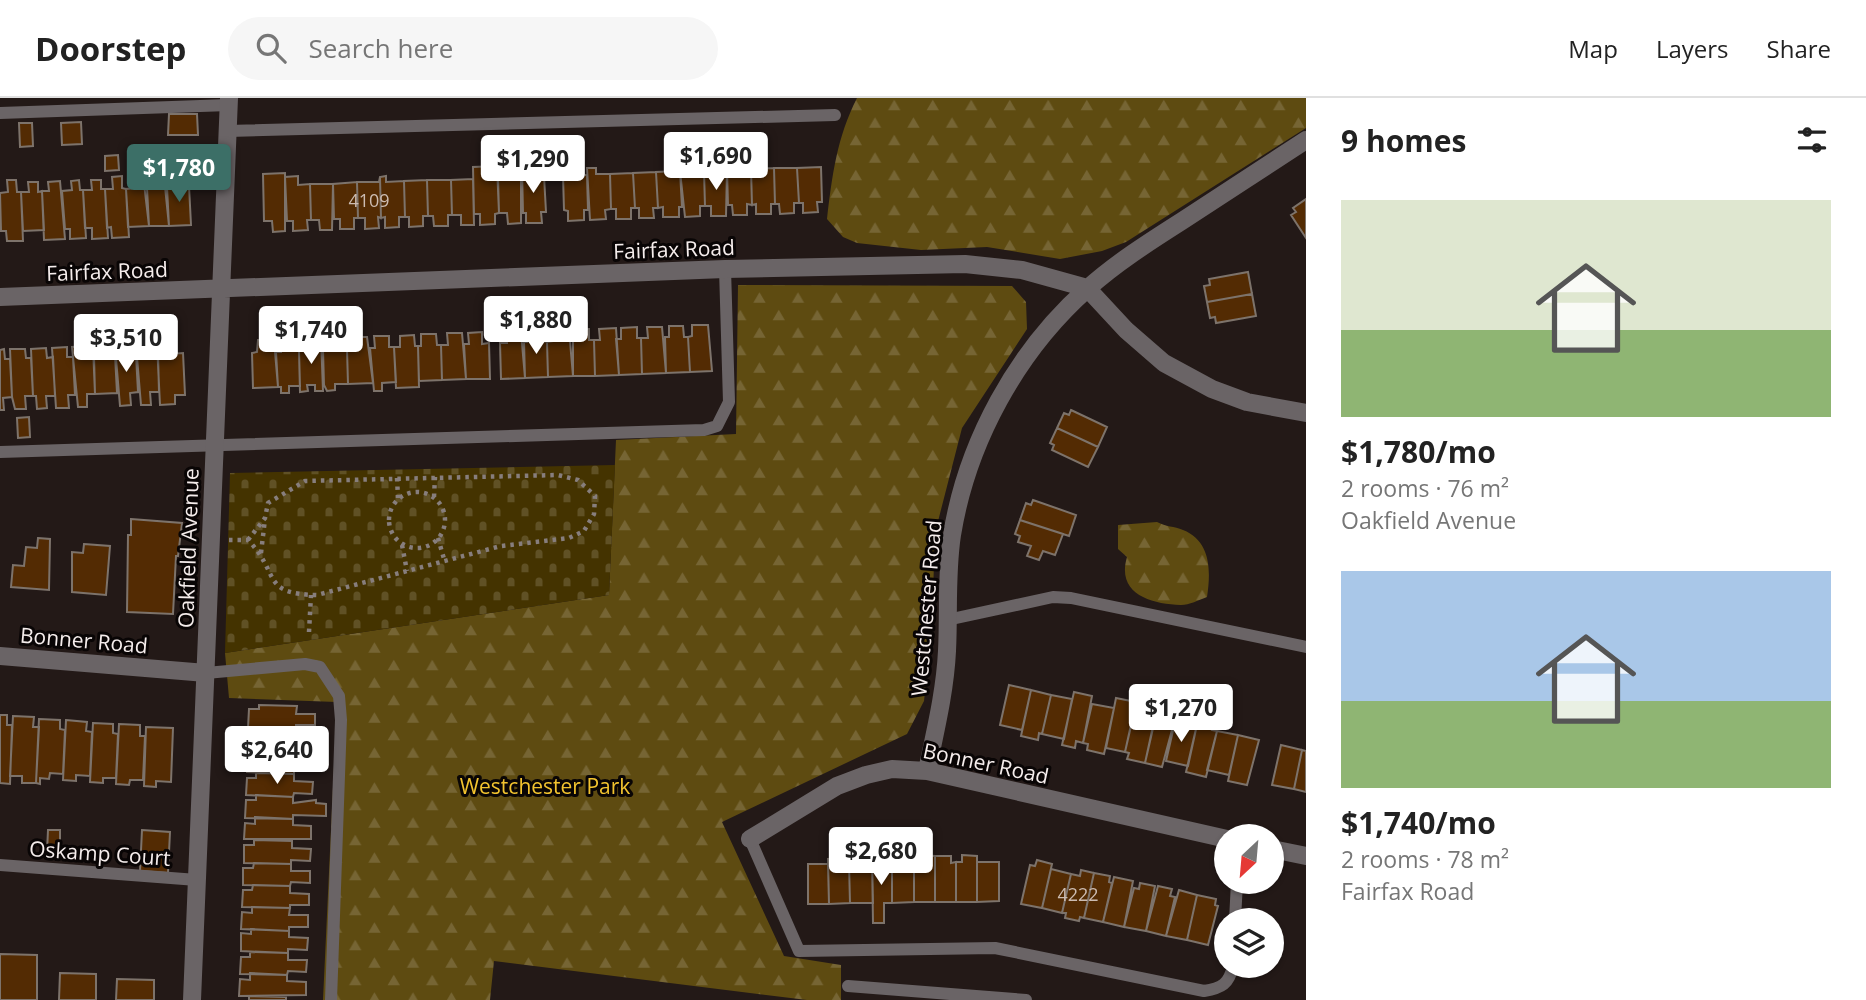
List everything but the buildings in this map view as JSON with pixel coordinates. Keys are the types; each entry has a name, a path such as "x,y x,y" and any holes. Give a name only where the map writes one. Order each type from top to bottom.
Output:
{"street":[{"name":"Oakfield Avenue","path":"192,1000 219,290 229,102"},
{"name":"Westchester Road","path":"927,771 947,653 947,576 963,483 980,439 1009,385 1044,332 1087,288 1124,259 1306,140"},
{"name":"Fairfax Road","path":"0,298 725,269 965,264 1022,270 1087,288"},
{"path":"1087,288 1126,330 1164,363 1210,388 1247,402 1306,413"},
{"name":"Bonner Road","path":"0,656 206,673"},
{"name":"Bonner Road","path":"750,839 837,786 892,769 927,771 1214,836"},
{"path":"1284,851 1306,856"}],"lane":[{"path":"0,113 229,102"},
{"path":"228,131 835,115"},
{"path":"0,452 704,430 717,426 729,402 725,269"},
{"path":"947,620 1053,597 1071,598 1306,647"},
{"path":"206,673 305,664 320,667 339,696 341,720 331,1000"},
{"path":"750,839 799,951 995,948 1204,991 1219,989 1230,978"},
{"name":"Oskamp Court","path":"0,865 197,880"},
{"path":"848,986 1026,1000"}],"path":[{"path":"225,540 248,540 261,553 274,581 283,592 311,595 502,546 569,538 584,531 594,514 596,496 578,480 558,475 305,481 268,503 261,553"},
{"path":"435,477 434,498 444,518 438,538 444,559"},
{"path":"397,478 398,499"},
{"path":"407,571 401,544 394,537 388,519 390,510 398,499 412,493 422,493 434,498"},
{"path":"248,540 265,518"},
{"path":"401,544 419,548 438,538"},
{"path":"309,632 311,595"}],"green space":[{"path":"857,98 1306,98 1306,128 1126,242 1102,251 1060,259 987,247 921,250 857,243 843,237 827,219 840,142"},
{"name":"Westchester Park","path":"738,285 1012,286 1026,302 1027,329 962,428 935,533 932,624 924,701 907,734 722,822 784,956 841,965 841,1000 807,1000 494,961 490,1000 323,1000 337,702 229,698 225,653 609,595 616,440 736,434"},
{"path":"615,465 609,595 225,653 230,473"},
{"path":"1157,522 1183,530 1199,541 1209,567 1207,597 1187,604 1170,604 1148,599 1131,588 1125,570 1127,557 1118,549 1118,525"}]}
